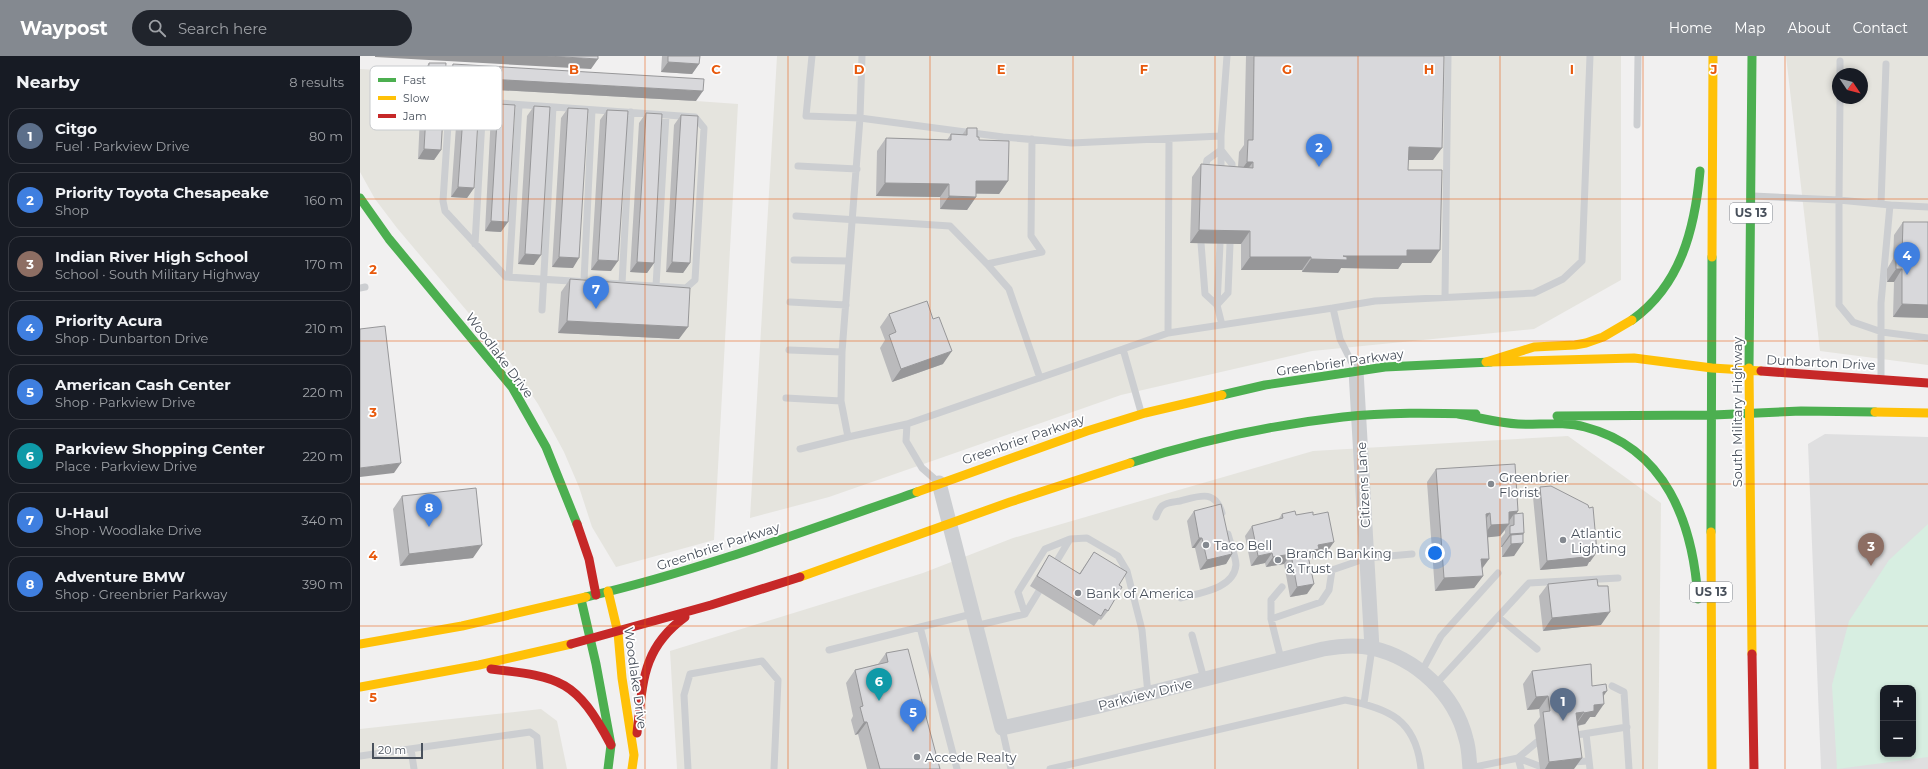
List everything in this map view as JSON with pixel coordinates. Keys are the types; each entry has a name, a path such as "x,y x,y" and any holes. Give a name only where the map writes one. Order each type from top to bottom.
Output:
{"main road":[{"name":"South Military Highway","path":"1712,769 1711,618 1713,415 1713,56"},
{"name":"South Military Highway","path":"1752,56 1749,413 1754,769"},
{"path":"1486,362 1540,346 1585,344 1622,328 1639,315 1666,285 1686,247 1693,224 1698,198 1700,163"},
{"name":"Woodlake Drive","path":"360,198 389,239 512,387 530,417 546,447 574,514 589,558 596,595"},
{"name":"Greenbrier Parkway","path":"360,644 462,626 633,586 731,556 1025,452 1142,414 1205,397 1265,385 1385,367 1486,362 1634,358 1712,368"},
{"name":"Dunbarton Drive","path":"1712,368 1881,378 1928,383"},
{"path":"360,687 471,667 618,633 691,612 827,568 1032,494 1181,447 1283,425 1359,416 1458,414 1575,416 1713,415 1801,411 1928,413"},
{"path":"1458,414 1517,424 1583,426 1610,435 1638,453 1657,471 1684,517 1689,534 1696,574 1698,608"},
{"name":"Woodlake Drive","path":"608,591 618,633 622,678 634,755 632,769"},
{"path":"581,599 591,640 611,745 608,769"},
{"path":"634,755 646,672 652,654 665,633 691,612"},
{"path":"471,667 537,674 573,688 584,699 611,745"},
{"path":"1702,694 1712,748"}],"street":[{"name":"Citizens Lane","path":"1356,371 1372,648"},
{"path":"939,483 1002,728"},
{"name":"Parkview Drive","path":"1002,728 1148,694 1336,646 1359,646 1372,648 1399,657 1422,671 1441,690 1457,713 1466,739 1470,768"}],"lane":[{"path":"812,56 806,116 860,118 1072,143 1094,144 1221,136"},
{"path":"848,436 841,400 842,352 857,169 862,56"},
{"path":"1221,179 1221,136 1227,56"},
{"path":"1445,297 1448,56"},
{"path":"800,449 848,436 908,424 1168,333 1375,301 1534,293 1563,279 1582,261 1590,56"},
{"path":"1637,125 1638,56"},
{"path":"1840,61 1840,68"},
{"path":"1881,204 1886,64"},
{"path":"448,130 443,201 445,211 506,277 686,288 695,280 704,128 695,117 502,104"},
{"path":"1840,104 1839,305 1853,322 1882,332 1928,338"},
{"path":"509,277 519,105"},
{"path":"542,310 553,107"},
{"path":"584,282 592,110"},
{"path":"622,284 631,112"},
{"path":"656,286 666,115"},
{"path":"475,244 481,130"},
{"path":"988,264 1042,252 1031,236 1032,139"},
{"path":"1168,333 1169,139"},
{"path":"1204,178 1207,160 1221,150"},
{"path":"1221,150 1232,164 1232,180"},
{"path":"798,166 857,169"},
{"path":"1752,196 1839,200 1928,207"},
{"path":"1881,378 1881,303 1890,205"},
{"path":"796,216 853,218 950,226 988,264 1009,289 1040,378"},
{"path":"1201,243 1205,294 1217,305"},
{"path":"1220,244 1217,305 1222,325"},
{"path":"1217,305 1228,293 1230,244"},
{"path":"794,260 849,261"},
{"path":"790,302 846,305"},
{"path":"1333,308 1340,339 1356,371"},
{"path":"1122,349 1142,414"},
{"path":"789,350 842,352"},
{"path":"786,398 841,400"},
{"path":"908,424 906,441 922,468 939,483"},
{"path":"1156,517 1158,510 1164,505 1202,496 1210,497 1220,504 1236,564 1231,577 1224,584 1181,598"},
{"path":"1025,614 1018,592 1045,549 1070,539 1087,538 1118,556 1127,571 1142,630 1148,694"},
{"path":"1051,570 1070,539"},
{"path":"1271,619 1321,602 1329,590 1332,570 1367,558 1412,554"},
{"path":"1422,671 1441,636 1498,573"},
{"path":"1435,685 1529,583 1618,578"},
{"path":"1281,659 1271,619 1271,600 1282,587"},
{"path":"1025,614 1039,591"},
{"path":"829,650 920,627 1025,614"},
{"path":"1498,617 1537,649"},
{"path":"920,627 957,769"},
{"path":"1192,635 1204,679"},
{"path":"1364,703 1372,648"},
{"path":"688,769 684,695 690,674 762,661 778,680 774,769"},
{"path":"1612,686 1624,692 1629,769"},
{"path":"1050,769 1345,700 1364,703 1392,714 1410,732 1419,754 1421,769"},
{"path":"1568,736 1627,727"},
{"path":"1002,728 1011,769"},
{"path":"360,756 530,732 537,737 540,769"},
{"path":"1572,762 1589,765 1586,734"},
{"path":"1470,768 1518,758 1537,742"},
{"path":"411,749 414,769"},
{"path":"1518,758 1539,766"},
{"path":"1518,758 1521,769"}],"shaded area":[{"path":"777,56 1621,56 1621,280 1534,329 1312,351 1121,395 829,497 750,518"},
{"path":"1786,56 1928,56 1928,365 1820,351"},
{"path":"360,69 370,70 370,130 502,130 502,77 697,89 696,101 738,104 714,540 616,567 592,527 579,487 564,452 538,404 510,362 397,228 375,199 360,172"},
{"path":"1825,434 1928,437 1928,769 1821,769 1808,444"},
{"path":"1568,436 1661,503 1658,769 677,769 670,651 923,573 1013,538 1313,451"},
{"path":"541,709 557,721 567,769 360,769 360,729"}],"green space":[{"path":"1928,524 1928,757 1837,769 1832,685 1849,621 1889,560"}],"building":[{"path":"547,56 598,56 598,59"},
{"path":"668,56 700,56 699,64 668,62"},
{"path":"1254,56 1444,56 1442,148 1409,147 1408,170 1442,170 1440,250 1407,250 1407,256 1343,256 1347,257 1347,260 1311,259 1311,257 1250,257 1250,231 1199,230 1201,164 1253,168 1253,162 1247,162 1248,140 1253,140"},
{"path":"429,63 446,63 446,66 429,66"},
{"path":"453,64 486,66 453,66"},
{"path":"502,67 704,79 703,91 502,80"},
{"path":"502,104 515,105 508,222 491,221 496,130 502,130"},
{"path":"534,106 550,107 541,255 525,254"},
{"path":"568,108 588,109 579,258 559,257"},
{"path":"607,110 628,111 618,261 598,260"},
{"path":"646,113 662,114 654,263 637,262"},
{"path":"681,115 698,116 690,263 672,262"},
{"path":"967,128 977,128 977,137 979,137 979,140 1009,141 1008,181 976,181 976,197 949,196 949,184 885,183 886,138 951,140 951,134 967,135"},
{"path":"425,130 442,130 441,150 424,149"},
{"path":"462,130 477,130 474,188 458,187"},
{"path":"1903,222 1928,222 1928,305 1902,304 1902,269 1896,269 1896,256 1902,256"},
{"path":"570,279 690,288 688,327 567,321"},
{"path":"927,301 933,319 939,317 952,351 901,369 889,335 896,332 889,314"},
{"path":"385,326 401,463 360,468 360,329"},
{"path":"1515,464 1518,511 1509,512 1509,524 1491,525 1490,513 1486,514 1489,559 1481,559 1483,576 1444,578 1436,469"},
{"name":"Atlantic Lighting","path":"1551,486 1588,505 1589,508 1593,507 1597,552 1594,552 1594,556 1547,561 1540,487"},
{"path":"476,488 482,545 409,554 402,496"},
{"path":"1221,504 1232,554 1207,560 1202,538 1199,538 1194,511"},
{"name":"Branch Banking & Trust","path":"1295,511 1296,515 1313,512 1313,515 1328,512 1334,542 1318,545 1319,549 1307,551 1314,584 1297,587 1291,554 1273,557 1272,553 1258,556 1252,526 1283,518 1282,514"},
{"path":"1523,513 1524,533 1510,534 1510,526 1514,525 1514,514"},
{"path":"1523,534 1523,543 1511,544 1511,535"},
{"name":"Bank of America","path":"1094,552 1127,572 1119,585 1122,587 1108,611 1105,609 1101,616 1037,576 1049,555 1080,574"},
{"path":"1597,579 1598,586 1608,586 1610,612 1552,618 1548,584"},
{"path":"908,649 940,769 880,769 867,722 864,722 860,707 863,706 855,670 888,662 886,653"},
{"path":"1591,664 1592,686 1606,684 1607,691 1603,692 1604,704 1594,705 1594,711 1576,713 1582,758 1549,762 1543,712 1550,711 1548,696 1536,697 1532,671"}],"traffic: fast":[{"path":"1749,368 1752,56"},
{"path":"1632,320 1649,306 1663,290 1674,273 1689,234 1698,192 1700,171"},
{"path":"360,198 389,239 512,387 546,447 577,524"},
{"path":"1711,532 1712,257"},
{"path":"1222,395 1265,385 1385,367 1491,362"},
{"path":"1557,416 1713,415 1801,411 1875,412"},
{"path":"1130,463 1209,441 1262,429 1316,420 1360,415 1426,413 1476,414"},
{"path":"1458,414 1510,423 1577,425 1613,437 1636,452 1655,471 1670,492 1681,517 1690,543 1698,599"},
{"path":"586,597 628,587 711,562 917,492"},
{"path":"581,599 596,664 611,745 608,769"}],"traffic: slow":[{"path":"1712,257 1713,56"},
{"path":"1486,362 1534,347 1586,343 1603,337 1632,320"},
{"path":"1491,362 1634,358 1712,368 1761,371"},
{"path":"1749,368 1752,654"},
{"path":"917,492 1087,431 1145,413 1222,395"},
{"path":"1875,412 1928,413"},
{"path":"800,577 1010,502 1130,463"},
{"path":"1711,532 1712,769"},
{"path":"608,591 618,633 622,678 634,755 632,769"},
{"path":"360,644 462,626 586,597"},
{"path":"360,687 479,665 571,644"}],"traffic: jam":[{"path":"1761,371 1928,383"},
{"path":"577,524 589,559 596,595"},
{"path":"571,644 711,605 800,577"},
{"path":"637,733 643,683 652,655 660,642 671,629 685,617"},
{"path":"1752,654 1754,769"},
{"path":"491,669 535,675 551,679 564,686 576,694 587,707 599,723 611,745"}],"place":[{"name":"Priority Toyota Chesapeake","path":"1319,167"},
{"name":"Priority Acura","path":"1907,275"},
{"name":"U-Haul","path":"596,309"},
{"name":"Greenbrier Florist","path":"1491,484"},
{"name":"Adventure BMW","path":"429,527"},
{"name":"Atlantic Lighting","path":"1563,540"},
{"name":"Taco Bell","path":"1206,545"},
{"name":"Branch Banking & Trust","path":"1278,560"},
{"name":"Indian River High School","path":"1871,566"},
{"name":"Bank of America","path":"1078,593"},
{"name":"Parkview Shopping Center","path":"879,701"},
{"name":"Citgo","path":"1563,721"},
{"name":"American Cash Center","path":"913,732"},
{"name":"Accede Realty","path":"917,757"}]}
